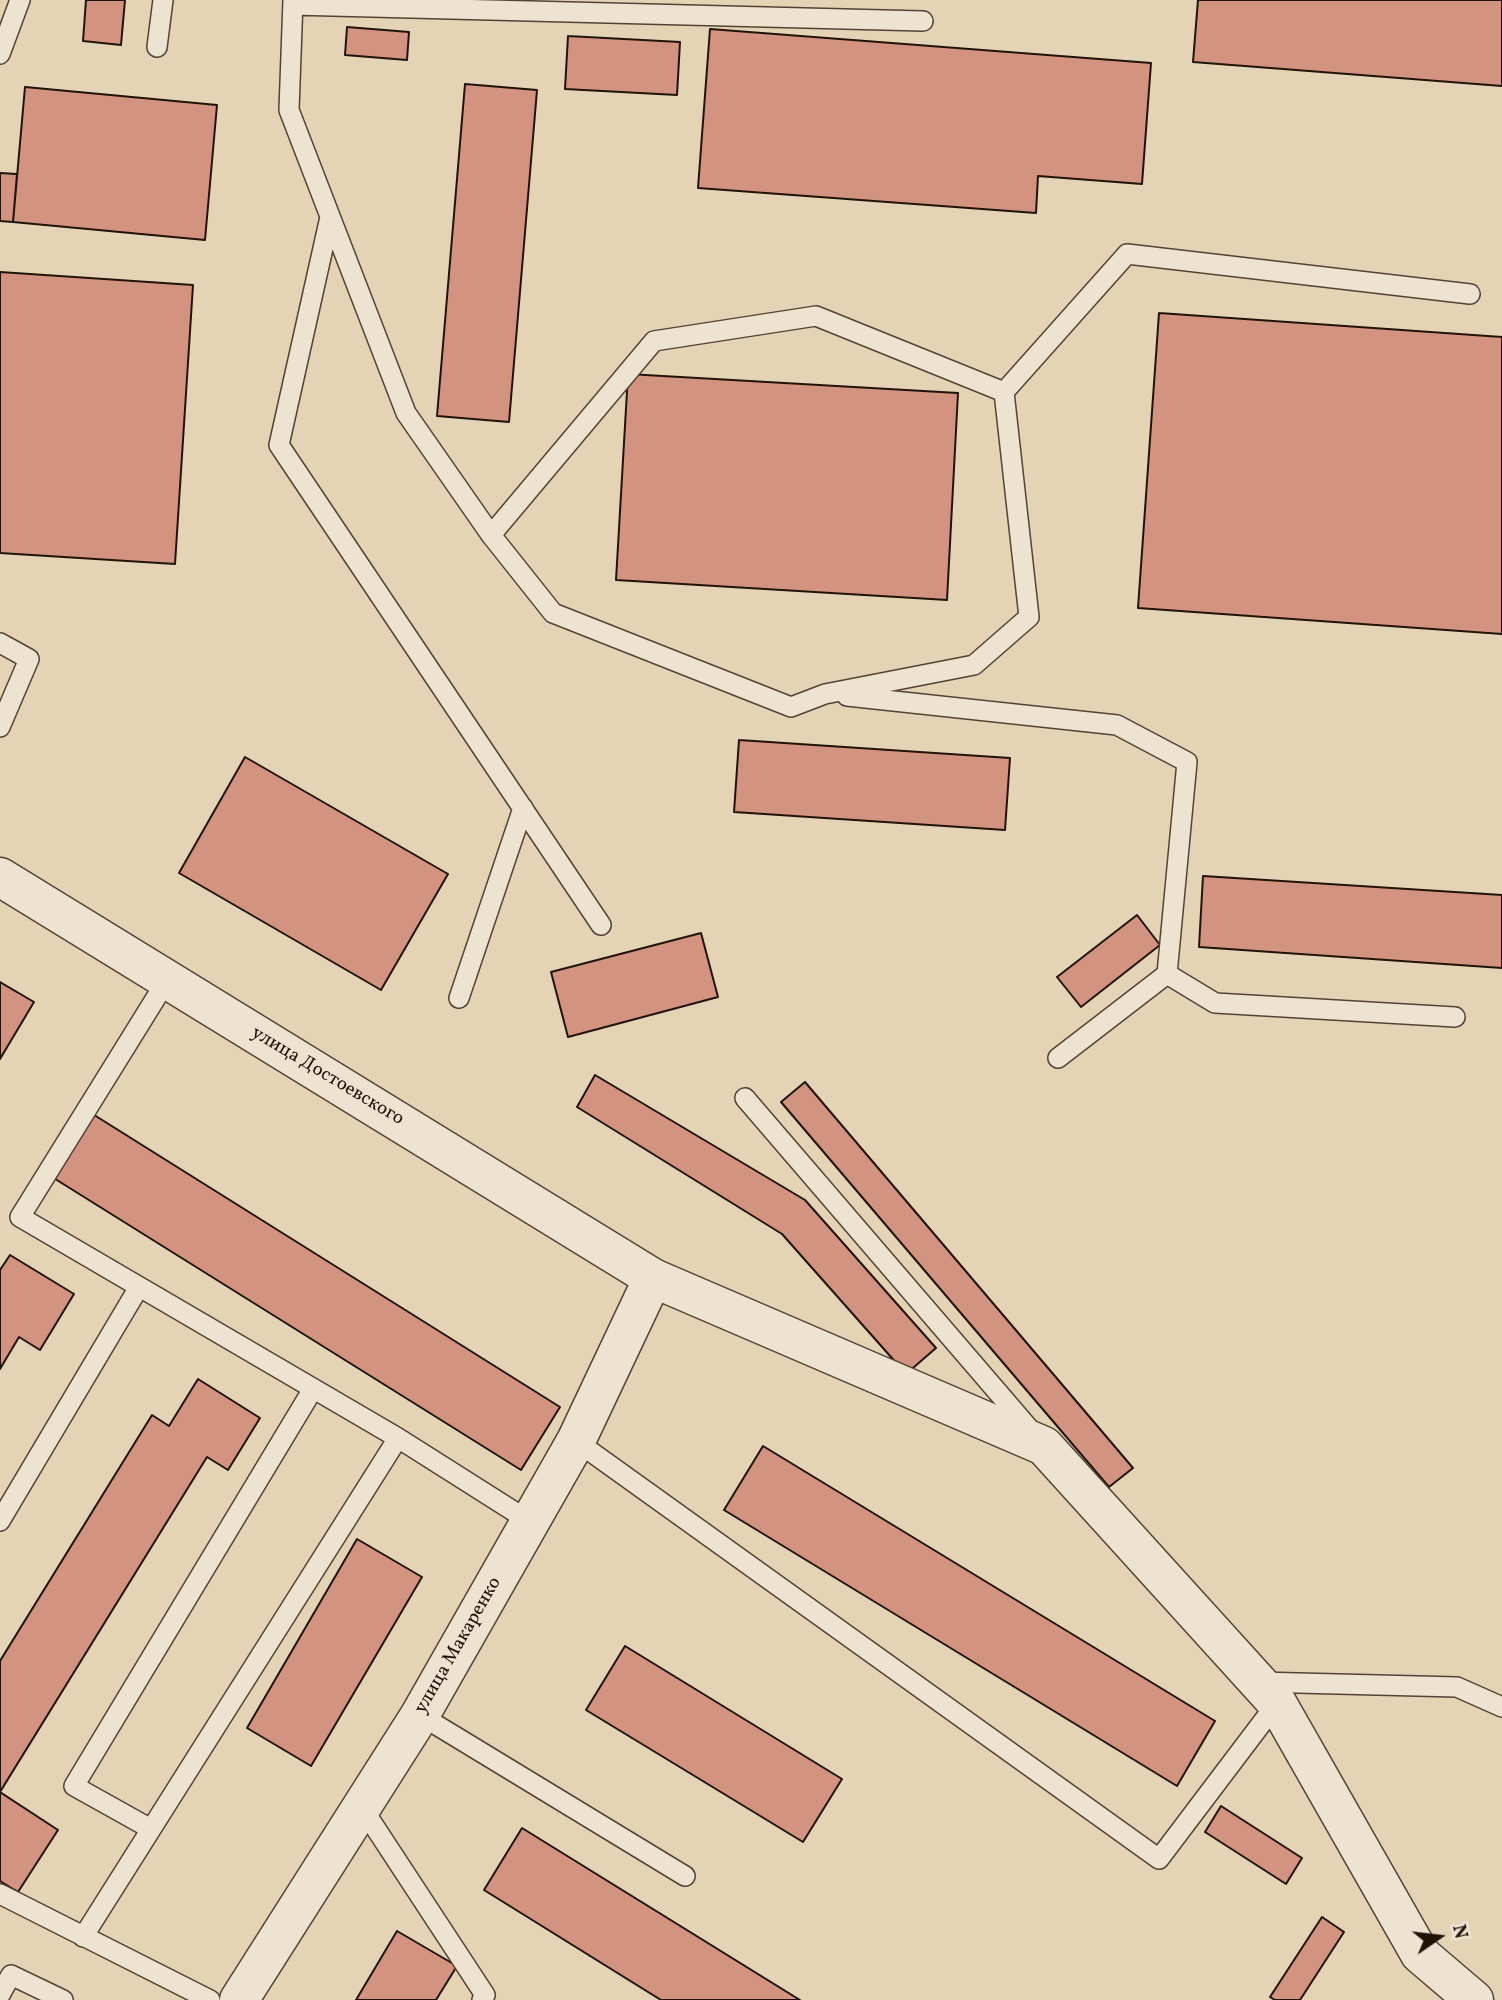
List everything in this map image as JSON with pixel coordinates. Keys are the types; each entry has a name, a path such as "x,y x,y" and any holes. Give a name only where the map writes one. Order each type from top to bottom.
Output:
{"street":[{"name":"улица Достоевского","path":"0,877 653,1278 1044,1446"},
{"name":"улица Макаренко","path":"239,2000 363,1809 420,1715 576,1441 653,1278"},
{"path":"1044,1446 1267,1692 1420,1954 1474,2000"}],"lane":[{"path":"0,54 20,0"},
{"path":"157,47 163,0"},
{"path":"923,21 293,3 289,110 406,413 491,535 552,613 791,707 825,694 974,665 1029,617 1004,393 1127,254 1470,294"},
{"path":"330,217 279,445 601,925"},
{"path":"491,535 654,341 816,316 1004,393"},
{"path":"0,643 29,659 0,727"},
{"path":"825,694 1117,725 1187,762 1167,974 1058,1058"},
{"path":"459,998 523,808"},
{"path":"1167,974 1215,1003 1455,1017"},
{"path":"167,979 20,1217 398,1438 529,1521"},
{"path":"745,1098 1044,1446"},
{"path":"0,1521 139,1287"},
{"path":"151,1829 74,1786 313,1389"},
{"path":"83,1937 398,1438"},
{"path":"576,1441 1159,1859 1267,1692 1457,1687 1502,1707"},
{"path":"420,1715 685,1876"},
{"path":"363,1809 486,1998"},
{"path":"0,1894 210,2000"},
{"path":"0,1995 11,1975 63,2000"}],"building":[{"path":"86,0 125,0 121,45 83,41"},
{"path":"1198,0 1502,0 1502,86 1193,62"},
{"path":"347,27 409,32 407,60 345,55"},
{"path":"710,29 1151,63 1142,184 1038,176 1036,213 698,188"},
{"path":"568,36 680,42 677,95 565,89"},
{"path":"465,84 537,90 509,422 437,416"},
{"path":"25,87 217,105 205,240 13,222"},
{"path":"0,173 17,174 13,222 0,221"},
{"path":"0,272 193,285 175,564 0,553"},
{"path":"1159,313 1502,337 1502,634 1138,608"},
{"path":"628,374 958,393 947,600 616,580"},
{"path":"739,740 1010,758 1005,830 734,812"},
{"path":"245,757 448,874 381,990 179,873"},
{"path":"1203,876 1502,895 1502,968 1199,947"},
{"path":"1137,915 1160,945 1081,1007 1057,977"},
{"path":"701,933 718,997 568,1037 551,972"},
{"path":"0,982 34,1002 0,1059"},
{"path":"595,1075 805,1200 936,1348 906,1374 782,1234 577,1107"},
{"path":"805,1082 1133,1468 1109,1487 781,1102"},
{"path":"91,1113 560,1407 521,1470 52,1177"},
{"path":"10,1255 74,1294 40,1350 19,1337 0,1369 0,1270"},
{"path":"198,1379 260,1418 228,1470 207,1457 0,1792 0,1661 152,1415 169,1426"},
{"path":"763,1446 1215,1721 1177,1786 724,1510"},
{"path":"357,1539 422,1577 311,1766 247,1728"},
{"path":"625,1646 842,1779 803,1842 586,1710"},
{"path":"0,1792 58,1830 18,1892 0,1881"},
{"path":"1221,1806 1302,1858 1286,1884 1205,1832"},
{"path":"522,1828 800,2000 661,2000 484,1890"},
{"path":"1322,1917 1344,1932 1300,2000 1275,2000 1270,1997"},
{"path":"397,1931 457,1966 436,2000 356,2000"}]}
